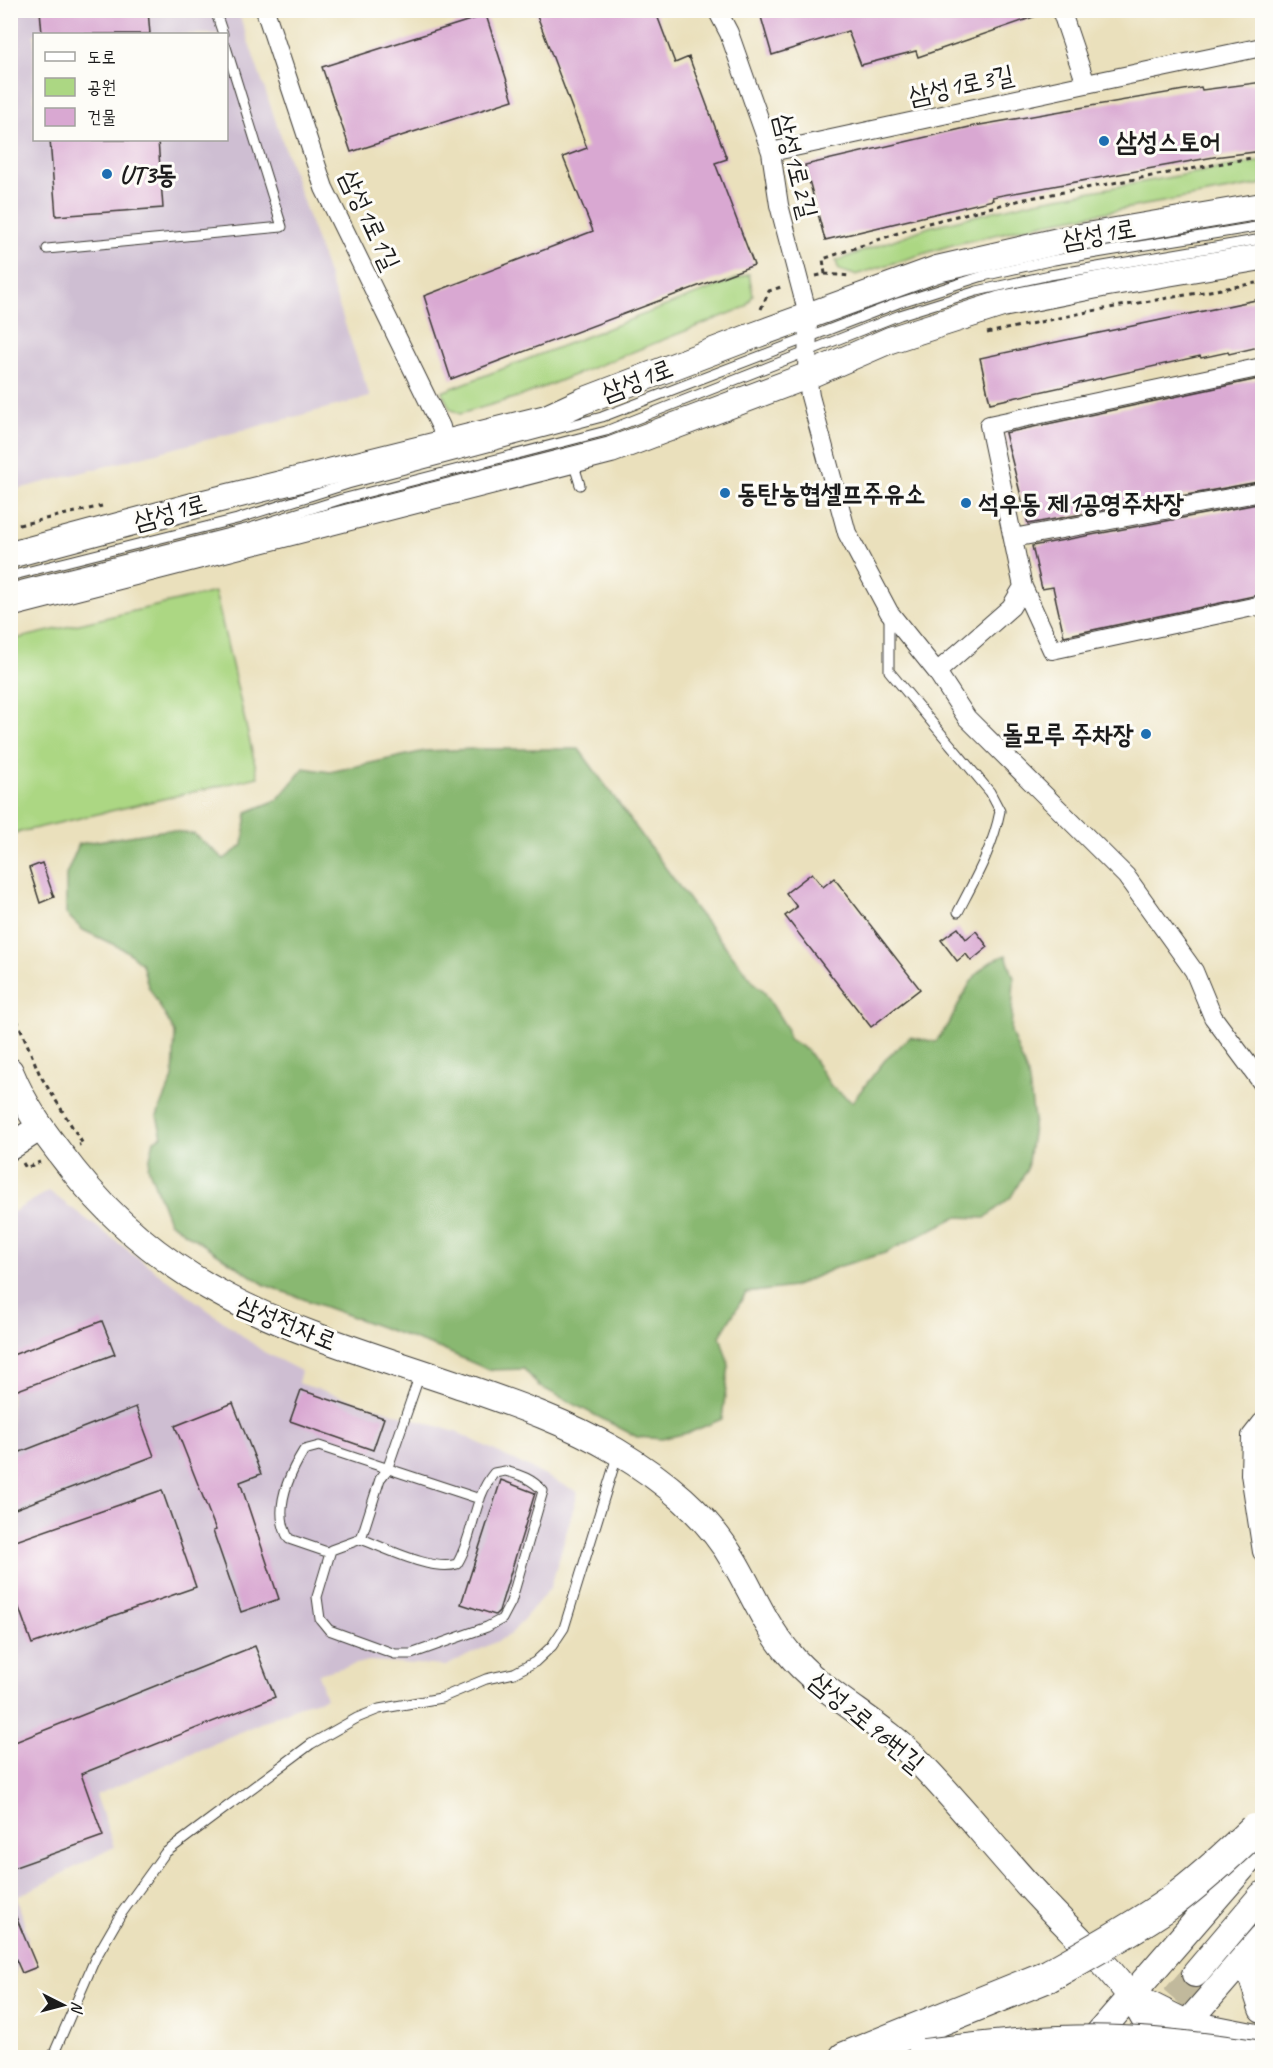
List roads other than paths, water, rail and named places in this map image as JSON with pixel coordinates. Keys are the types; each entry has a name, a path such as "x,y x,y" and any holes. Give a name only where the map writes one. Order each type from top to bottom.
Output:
{"highway":[{"path":"845,2058 1048,1976 1127,1932 1172,1902 1260,1832"},
{"path":"917,2056 1052,2043 1119,2042 1191,2047 1263,2057"},
{"path":"994,2058 1055,2054 1162,2055"}],"street":[{"name":"삼성1로1길","path":"265,10 324,188 441,427 445,444"},
{"name":"삼성1로2길","path":"717,10 729,33 771,152 779,205 808,334 807,376 847,532 889,612 937,672 967,718 1126,876 1194,971 1213,1017 1263,1083"},
{"path":"1061,10 1086,84"},
{"name":"삼성1로3길","path":"771,152 1263,47"},
{"name":"삼성1로","path":"10,555 204,503 546,418 583,401 808,334 937,269 1063,240 1263,206"},
{"name":"삼성1로","path":"10,604 612,450 807,376 890,340 1002,304 1102,284 1263,257"},
{"path":"1263,367 989,425 1023,587 1052,650 1263,606"},
{"path":"1013,538 1263,492"},
{"path":"937,672 1011,607 1023,587"},
{"name":"삼성전자로","path":"10,1071 39,1128 100,1205 143,1243 190,1276 231,1301 290,1328 541,1414 618,1452 641,1469"},
{"path":"10,1147 39,1128"},
{"path":"1263,1422 1251,1436 1250,1474 1263,1551"},
{"name":"삼성2로96번길","path":"641,1469 675,1491 718,1536 787,1651 807,1672 900,1743 920,1763 976,1828 1130,1995"},
{"path":"1077,2058 1260,1832"},
{"path":"1195,1974 1263,1895"},
{"path":"1130,1995 1162,2055 1186,2023 1263,1937"},
{"path":"1263,1951 1251,1975 1263,2009"},
{"path":"1130,1995 1186,2023 1263,2038"}],"lane":[{"path":"215,10 223,33"},
{"path":"47,249 282,227 228,53"},
{"path":"10,576 237,519 348,483 602,417 808,334 983,276 1054,260 1263,226"},
{"path":"10,588 253,527 342,499 606,431 808,334 900,315 977,291 1050,275 1263,239"},
{"path":"572,460 580,485"},
{"path":"889,612 889,670 990,792 1000,811 995,835 987,856 958,912"},
{"path":"361,1539 380,1479 387,1470 420,1371"},
{"path":"330,1553 316,1608 320,1619 329,1630 395,1654 411,1654 487,1627 502,1618 510,1602 543,1491 536,1483 521,1475 505,1471 494,1473 485,1484 464,1553 457,1564 447,1567 429,1564 361,1539 330,1553 289,1539 281,1526 286,1486 303,1450 319,1446 480,1499"},
{"path":"52,2058 95,1959 121,1914 165,1853 311,1744 357,1718 379,1709 441,1698 486,1679 514,1673 536,1662 552,1646 564,1628 618,1452"}],"tunnel":[{"path":"1148,2028 1195,1974"}],"place":[{"name":"삼성스토어","path":"1104,141"},
{"name":"UT3동","path":"107,174"},
{"name":"동탄농협셀프주유소","path":"725,493"},
{"name":"석우동 제1공영주차장","path":"966,503"},
{"name":"돌모루 주차장","path":"1146,734"}]}
